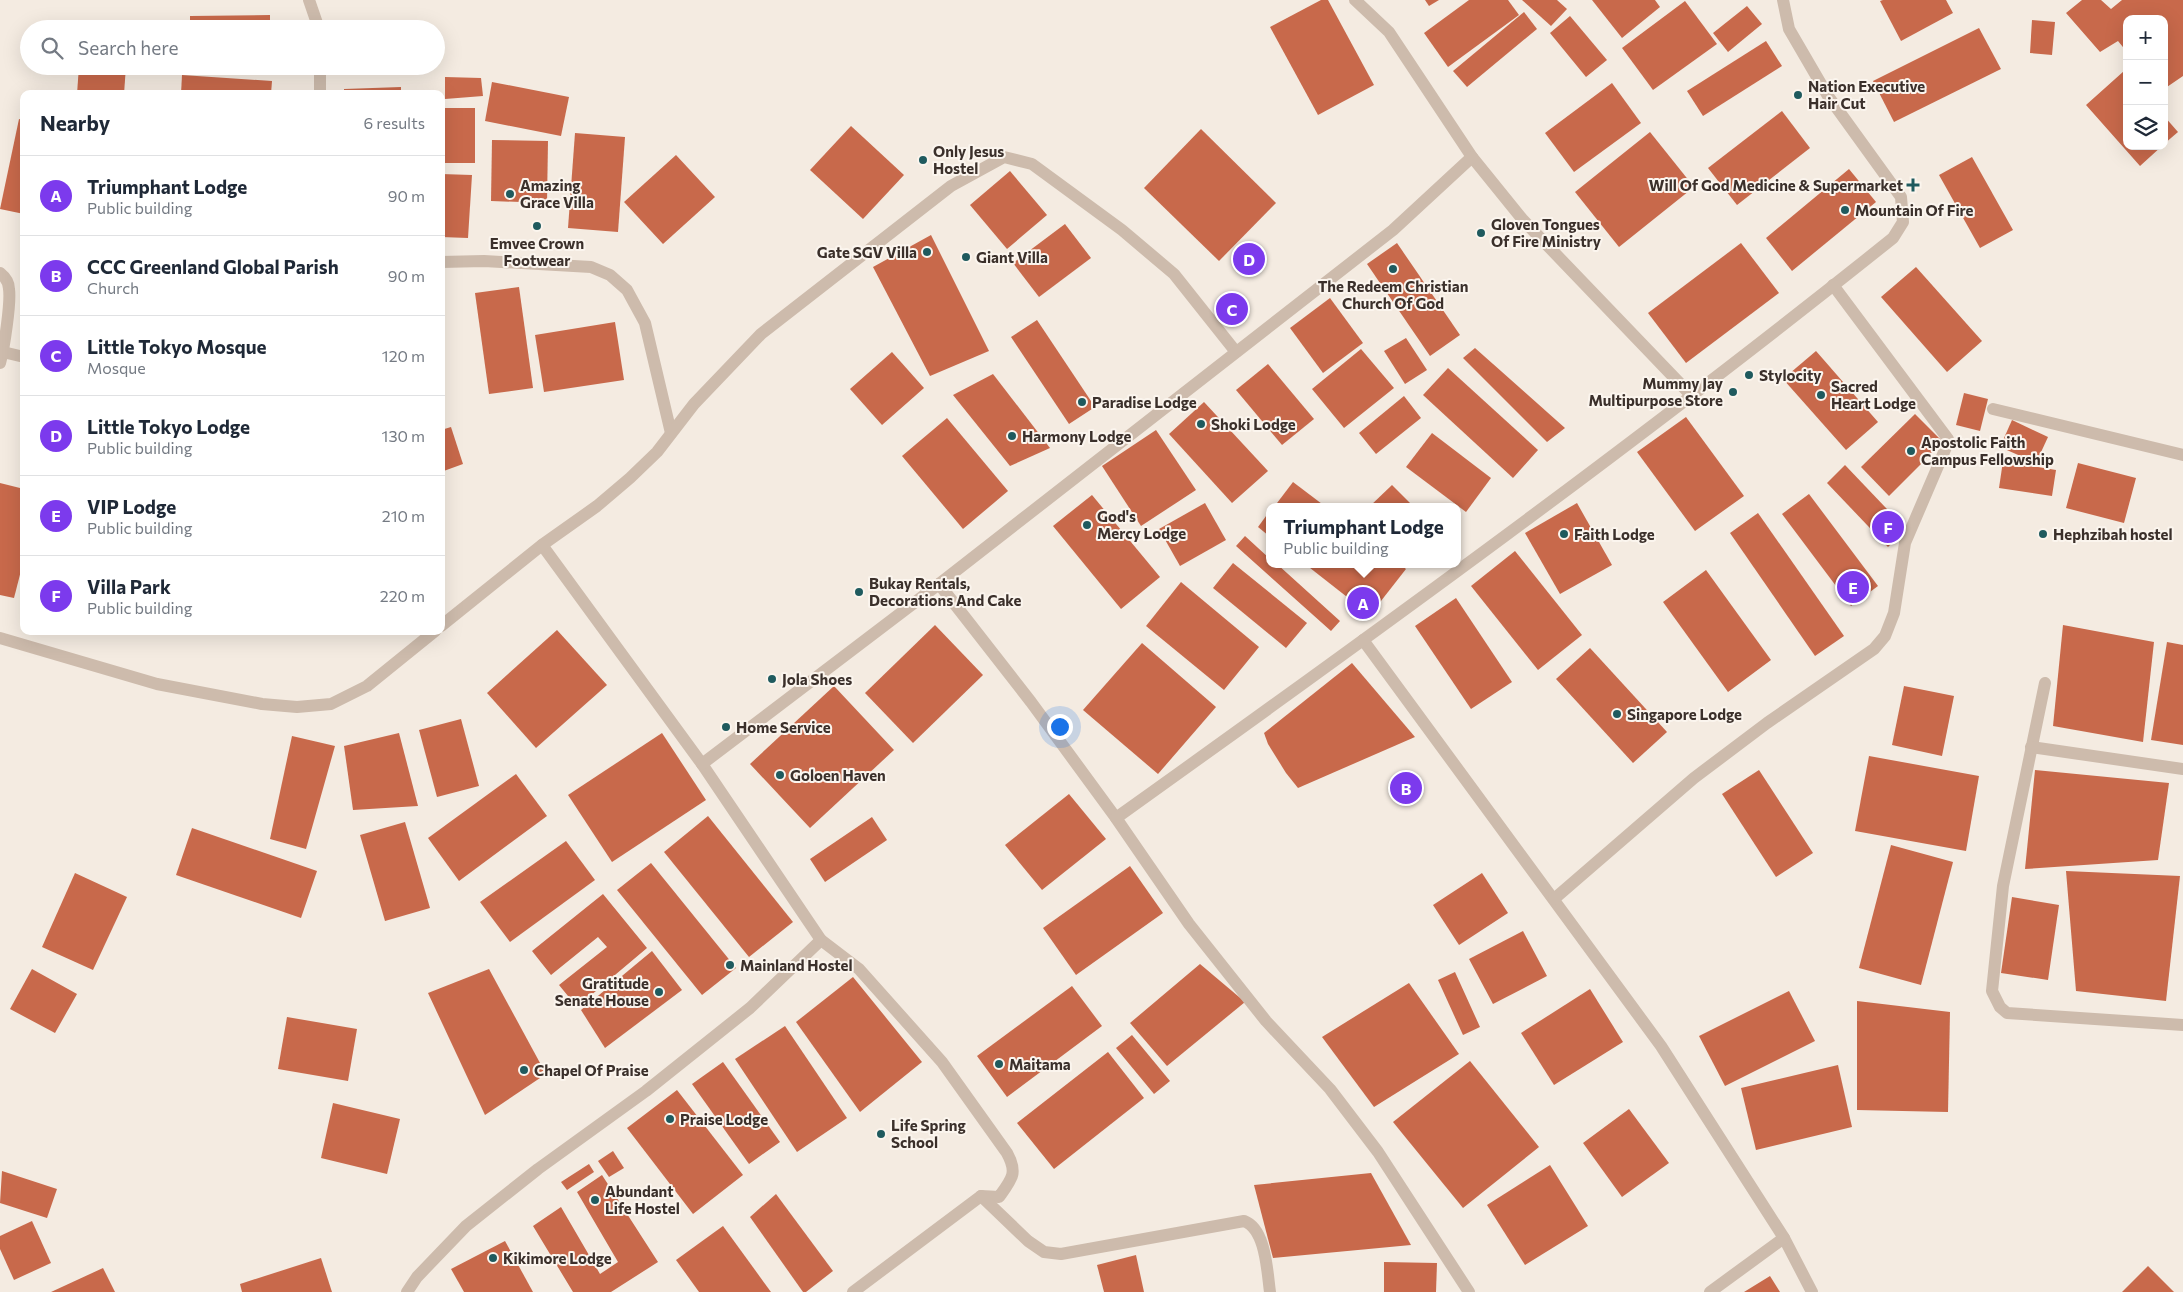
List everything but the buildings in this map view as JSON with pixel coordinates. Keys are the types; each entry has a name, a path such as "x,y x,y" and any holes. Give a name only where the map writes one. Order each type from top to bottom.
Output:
{"street":[{"path":"309,0 316,20"},
{"path":"1355,0 1389,32 1472,157 1523,220 1690,394"},
{"path":"1461,566 1766,339 1893,238 1903,222 1901,197 1828,96 1789,29 1782,0"},
{"path":"320,75 320,90"},
{"path":"445,623 542,545 597,506 630,478 657,452 694,404 761,334 951,186 1004,157 1032,164 1122,230 1174,274 1236,352"},
{"path":"702,764 939,584 1393,230 1472,157"},
{"path":"445,262 484,261 591,267 610,275 627,290 645,323 671,432"},
{"path":"0,273 5,277 10,289 2,358 20,357"},
{"path":"1554,899 1694,778 1767,722 1874,649 1885,636 1894,613 1906,543 1948,439 1833,285"},
{"path":"1993,409 2183,455"},
{"path":"542,545 702,764 821,940 859,969 942,1062 1007,1152 1014,1165 1012,1180 999,1197 981,1196 853,1292"},
{"path":"1116,818 1363,640 1459,568"},
{"path":"939,584 1031,702 1116,818 1189,924 1266,1021 1330,1089 1378,1152 1469,1292"},
{"path":"0,638 157,684 262,704 297,707 331,704 367,686 429,635"},
{"path":"1363,640 1661,1046 1784,1238 1812,1292"},
{"path":"2045,683 2003,886 1992,991 2000,1007 2007,1013 2183,1025"},
{"path":"2031,747 2183,769"},
{"path":"408,1292 416,1277 466,1226 538,1169 646,1091 750,1008 821,940"},
{"path":"981,1196 1028,1241 1044,1252 1061,1254 1244,1220 1253,1224 1260,1234 1270,1292"},
{"path":"1710,1292 1784,1238"}],"place":[{"name":"Nation Executive Hair Cut","path":"1798,95"},
{"name":"Only Jesus Hostel","path":"923,160"},
{"name":"Will Of God Medicine & Supermarket","path":"1913,185"},
{"name":"Amazing Grace Villa","path":"510,194"},
{"name":"Mountain Of Fire","path":"1845,210"},
{"name":"Emvee Crown Footwear","path":"537,226"},
{"name":"Gloven Tongues Of Fire Ministry","path":"1481,233"},
{"name":"Gate SGV Villa","path":"927,252"},
{"name":"Giant Villa","path":"966,257"},
{"name":"Little Tokyo Lodge","path":"1249,259"},
{"name":"The Redeem Christian Church Of God","path":"1393,269"},
{"name":"Little Tokyo Mosque","path":"1232,309"},
{"name":"Stylocity","path":"1749,375"},
{"name":"Mummy Jay Multipurpose Store","path":"1733,392"},
{"name":"Sacred Heart Lodge","path":"1821,395"},
{"name":"Paradise Lodge","path":"1082,402"},
{"name":"Shoki Lodge","path":"1201,424"},
{"name":"Harmony Lodge","path":"1012,436"},
{"name":"Apostolic Faith Campus Fellowship","path":"1911,451"},
{"name":"God's Mercy Lodge","path":"1087,525"},
{"name":"Villa Park","path":"1888,527"},
{"name":"Faith Lodge","path":"1564,534"},
{"name":"Hephzibah hostel","path":"2043,534"},
{"name":"VIP Lodge","path":"1853,587"},
{"name":"Bukay Rentals, Decorations And Cake","path":"859,592"},
{"name":"Triumphant Lodge","path":"1363,603"},
{"name":"Jola Shoes","path":"772,679"},
{"name":"Singapore Lodge","path":"1617,714"},
{"name":"Home Service","path":"726,727"},
{"name":"Goloen Haven","path":"780,775"},
{"name":"CCC Greenland Global Parish","path":"1406,788"},
{"name":"Mainland Hostel","path":"730,965"},
{"name":"Gratitude Senate House","path":"659,992"},
{"name":"Maitama","path":"999,1064"},
{"name":"Chapel Of Praise","path":"524,1070"},
{"name":"Praise Lodge","path":"670,1119"},
{"name":"Life Spring School","path":"881,1134"},
{"name":"Abundant Life Hostel","path":"595,1200"},
{"name":"Kikimore Lodge","path":"493,1258"}]}
